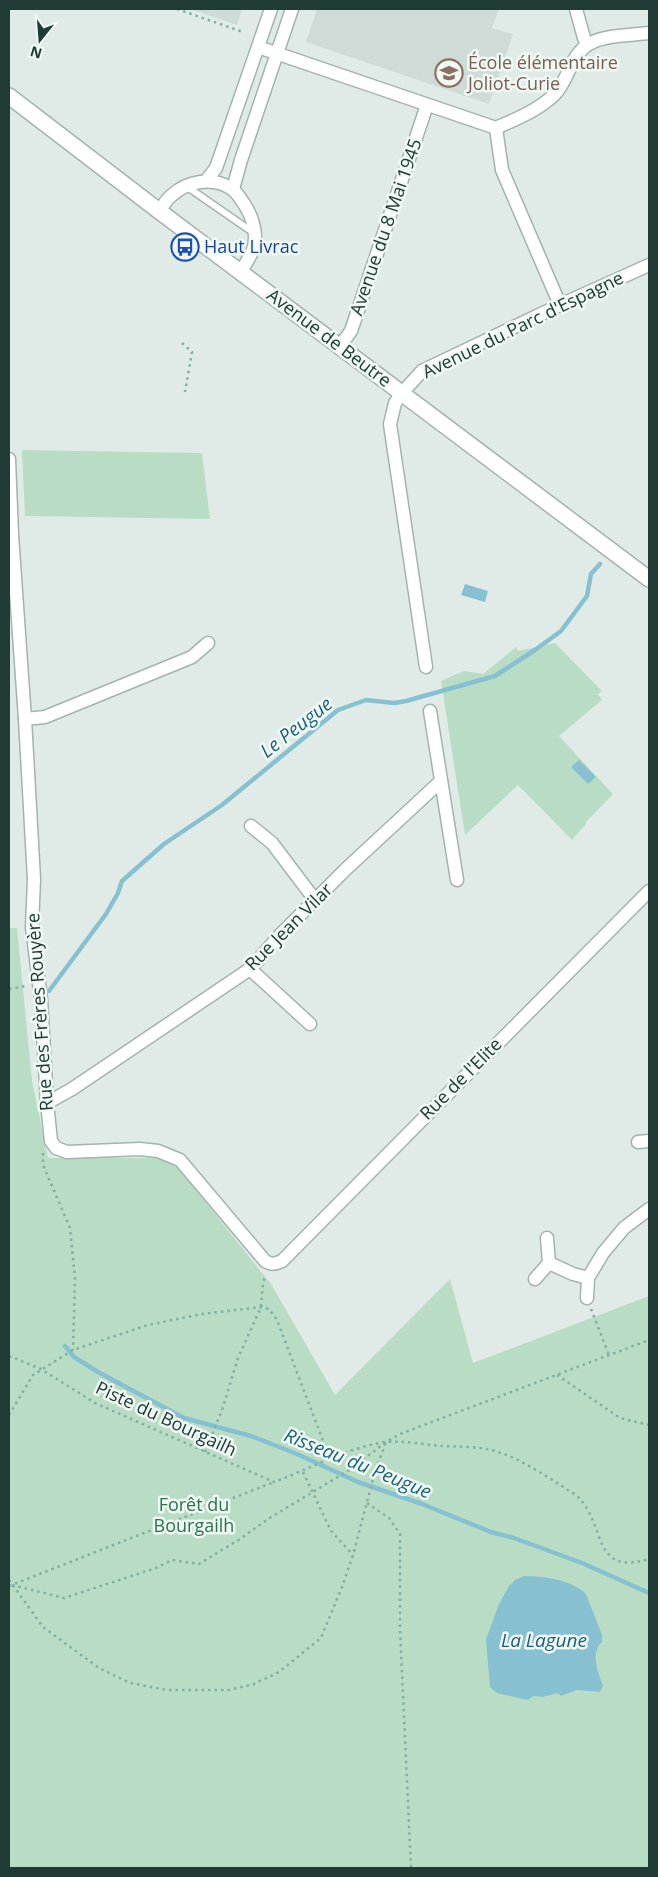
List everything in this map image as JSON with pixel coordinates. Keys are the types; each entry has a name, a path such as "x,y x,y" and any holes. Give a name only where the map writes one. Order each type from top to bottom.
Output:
{"street":[{"path":"206,181 216,168 271,9"},
{"path":"233,189 292,9"},
{"path":"576,9 584,38 588,44"},
{"path":"258,46 496,128 532,111 556,93 570,71 576,56 588,44 599,39 649,32"},
{"name":"Avenue de Beutre","path":"9,96 649,579"},
{"name":"Avenue du 8 Mai 1945","path":"340,346 351,331 427,105"},
{"path":"496,128 502,170 560,305"},
{"path":"159,211 170,196 186,186 206,181 220,183 233,189 253,219 255,234 252,251 241,271"},
{"name":"Avenue du Parc d'Espagne","path":"426,667 390,424 395,403 422,371 649,265"},
{"name":"Rue des Frères Rouyère","path":"9,459 12,535 34,879 32,927 39,983 51,1141 56,1148 67,1152 140,1149 158,1151 180,1160 265,1261 271,1264"},
{"path":"25,719 45,717 192,657 208,643"},
{"path":"430,711 456,880"},
{"name":"Rue Jean Vilar","path":"47,1103 72,1089 250,969 281,934 353,862 441,781"},
{"path":"251,826 272,843 315,900"},
{"name":"Rue de l'Elite","path":"271,1264 282,1260 649,891"},
{"path":"250,969 310,1024"},
{"path":"587,1298 588,1278 603,1253 624,1228 649,1209"},
{"path":"535,1279 550,1263 547,1238"},
{"path":"550,1263 573,1274 588,1278"}],"lane":[{"path":"186,186 255,234"}],"path":[{"path":"177,9 243,32"},
{"path":"182,343 192,352 185,392"},
{"path":"9,989 39,983"},
{"path":"43,1153 43,1165 70,1228 74,1278 73,1350"},
{"path":"204,1452 222,1410 238,1358 261,1306 263,1282"},
{"path":"587,1298 610,1355"},
{"path":"9,1415 32,1375 73,1350 148,1325 202,1314 261,1306 269,1309 277,1320 330,1459"},
{"path":"10,1585 64,1598 156,1568 172,1560 199,1564 268,1519 351,1469 386,1442 400,1434 649,1340"},
{"name":"Piste du Bourgailh","path":"9,1356 41,1370 95,1403 274,1482"},
{"path":"557,1375 620,1418 649,1425"},
{"path":"9,1580 10,1585 43,1627 99,1668 130,1683 167,1690 229,1690 254,1684 279,1672 321,1638 353,1556 375,1472 386,1442"},
{"path":"10,1585 302,1472 330,1459 359,1448 386,1442 495,1451 532,1468 577,1496 591,1517 610,1557 626,1564 649,1559"},
{"path":"302,1472 331,1531 353,1556"},
{"path":"367,1503 389,1518 400,1534 400,1629 411,1868"}],"shaded area":[{"path":"190,9 242,9 237,25"},
{"name":"École élémentaire Joliot-Curie","path":"317,9 499,9 492,28 513,34 489,104 306,42"}],"green space":[{"path":"22,450 202,453 210,519 25,516"},
{"path":"555,643 602,691 598,694 602,700 559,736 613,794 586,822 572,840 518,785 465,835 441,681 464,671 483,674 516,647 518,651"},
{"name":"Forêt du Bourgailh","path":"9,928 17,928 32,1081 48,1158 158,1158 178,1168 271,1284 335,1395 450,1279 473,1363 649,1296 649,1868 9,1868"}],"water":[{"path":"465,584 488,591 485,602 461,595"},
{"path":"579,760 596,777 588,784 571,767"},
{"name":"La Lagune","path":"524,1576 565,1582 586,1594 602,1635 602,1642 596,1651 597,1669 603,1685 600,1692 577,1690 561,1696 557,1693 543,1697 534,1696 527,1700 497,1693 490,1687 486,1639 499,1604 509,1586 515,1580"}],"waterway":[{"name":"Le Peugue","path":"49,991 106,914 118,893 122,881 164,844 222,805 338,710 366,700 394,703 406,701 495,676 561,631 587,596 591,574 600,564"},
{"name":"Risseau du Peugue","path":"65,1346 74,1357 98,1372 184,1418 251,1436 297,1454 358,1482 422,1504 491,1532 514,1538 582,1563 649,1593"}],"place":[{"name":"École élémentaire Joliot-Curie","path":"449,73"},
{"name":"Haut Livrac","path":"185,247"}]}
